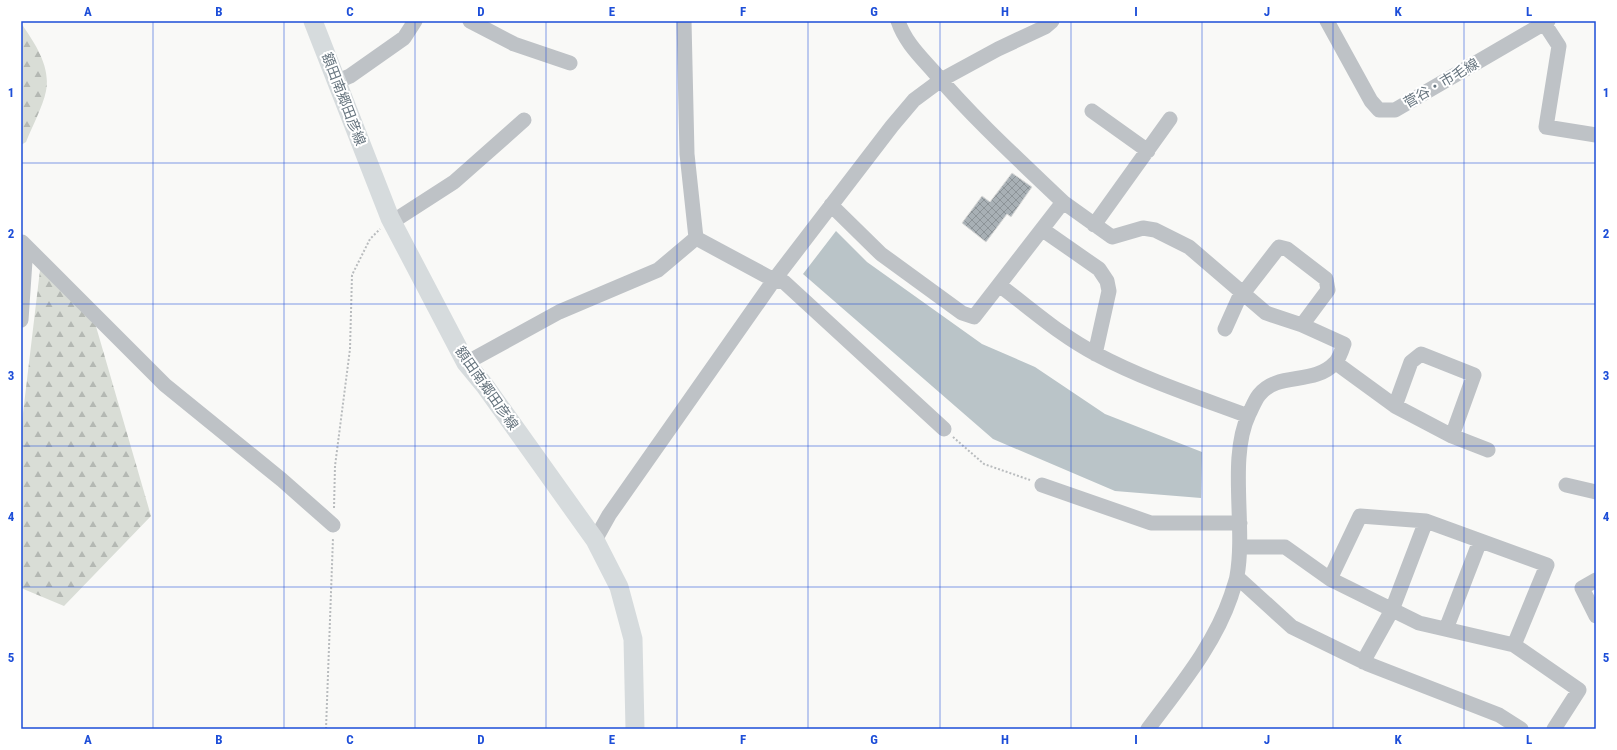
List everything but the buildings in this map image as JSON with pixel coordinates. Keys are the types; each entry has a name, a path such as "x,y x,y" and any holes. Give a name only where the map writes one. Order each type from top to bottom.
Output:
{"main road":[{"name":"額田南郷田彦線","path":"313,21 338,81 391,220 466,363 485,386 595,540 619,586 633,639 634,729"}],"street":[{"path":"338,81 350,76 404,38 415,21"},
{"path":"470,21 514,44 570,64"},
{"path":"684,21 687,154 696,238"},
{"path":"898,21 903,36 996,140 1063,202 1094,225 1112,237 1143,228 1155,230 1189,247 1266,313 1302,325 1344,344 1336,363 1321,374 1284,380 1272,385 1259,395 1248,416 1239,442 1240,548 1237,576 1225,613 1208,647 1148,729"},
{"path":"595,540 609,515 774,280 914,100 941,80 998,49 1045,27 1052,21"},
{"name":"菅谷・市毛線","path":"1327,21 1372,101 1379,110 1395,110 1546,22"},
{"path":"1546,22 1559,46 1546,127 1596,135"},
{"path":"1092,111 1148,150"},
{"path":"1094,225 1170,119"},
{"path":"391,220 454,182 524,120"},
{"path":"831,205 881,254 962,313 974,317 1063,202"},
{"path":"1042,230 1099,269 1108,281 1109,291 1095,354"},
{"path":"696,238 774,280 784,282 944,429"},
{"path":"466,363 559,312 658,270 696,238"},
{"path":"24,244 165,385 282,480 333,525"},
{"path":"21,320 24,244"},
{"path":"1225,329 1242,291 1248,287 1279,247 1287,249 1326,279 1328,290 1302,325"},
{"path":"999,285 1065,334 1095,354 1194,396 1248,416"},
{"path":"1395,406 1411,362 1421,354 1474,375 1452,436"},
{"path":"1336,363 1395,406 1452,436 1488,450"},
{"path":"1042,484 1151,523 1240,523"},
{"path":"1566,484 1596,492"},
{"path":"1330,579 1360,516 1426,521 1548,565 1514,645"},
{"path":"1363,662 1392,610 1426,521"},
{"path":"1446,630 1480,541"},
{"path":"1240,548 1285,547 1330,579 1419,623 1514,645 1579,690 1554,729"},
{"path":"1237,576 1292,627 1363,662 1499,714 1521,729"},
{"path":"1596,580 1582,588 1596,616"}],"path":[{"path":"326,729 335,466 350,349 352,275 370,239 391,220"},
{"path":"944,429 984,464 1042,484"}],"green space":[{"path":"21,23 36,46 44,64 47,82 45,97 40,110 26,142 21,145"},
{"path":"40,270 95,323 151,516 64,606 21,588 21,430"}],"shaded area":[{"path":"836,231 867,262 982,344 1035,367 1105,414 1202,452 1201,498 1115,491 993,439 803,274"}]}
